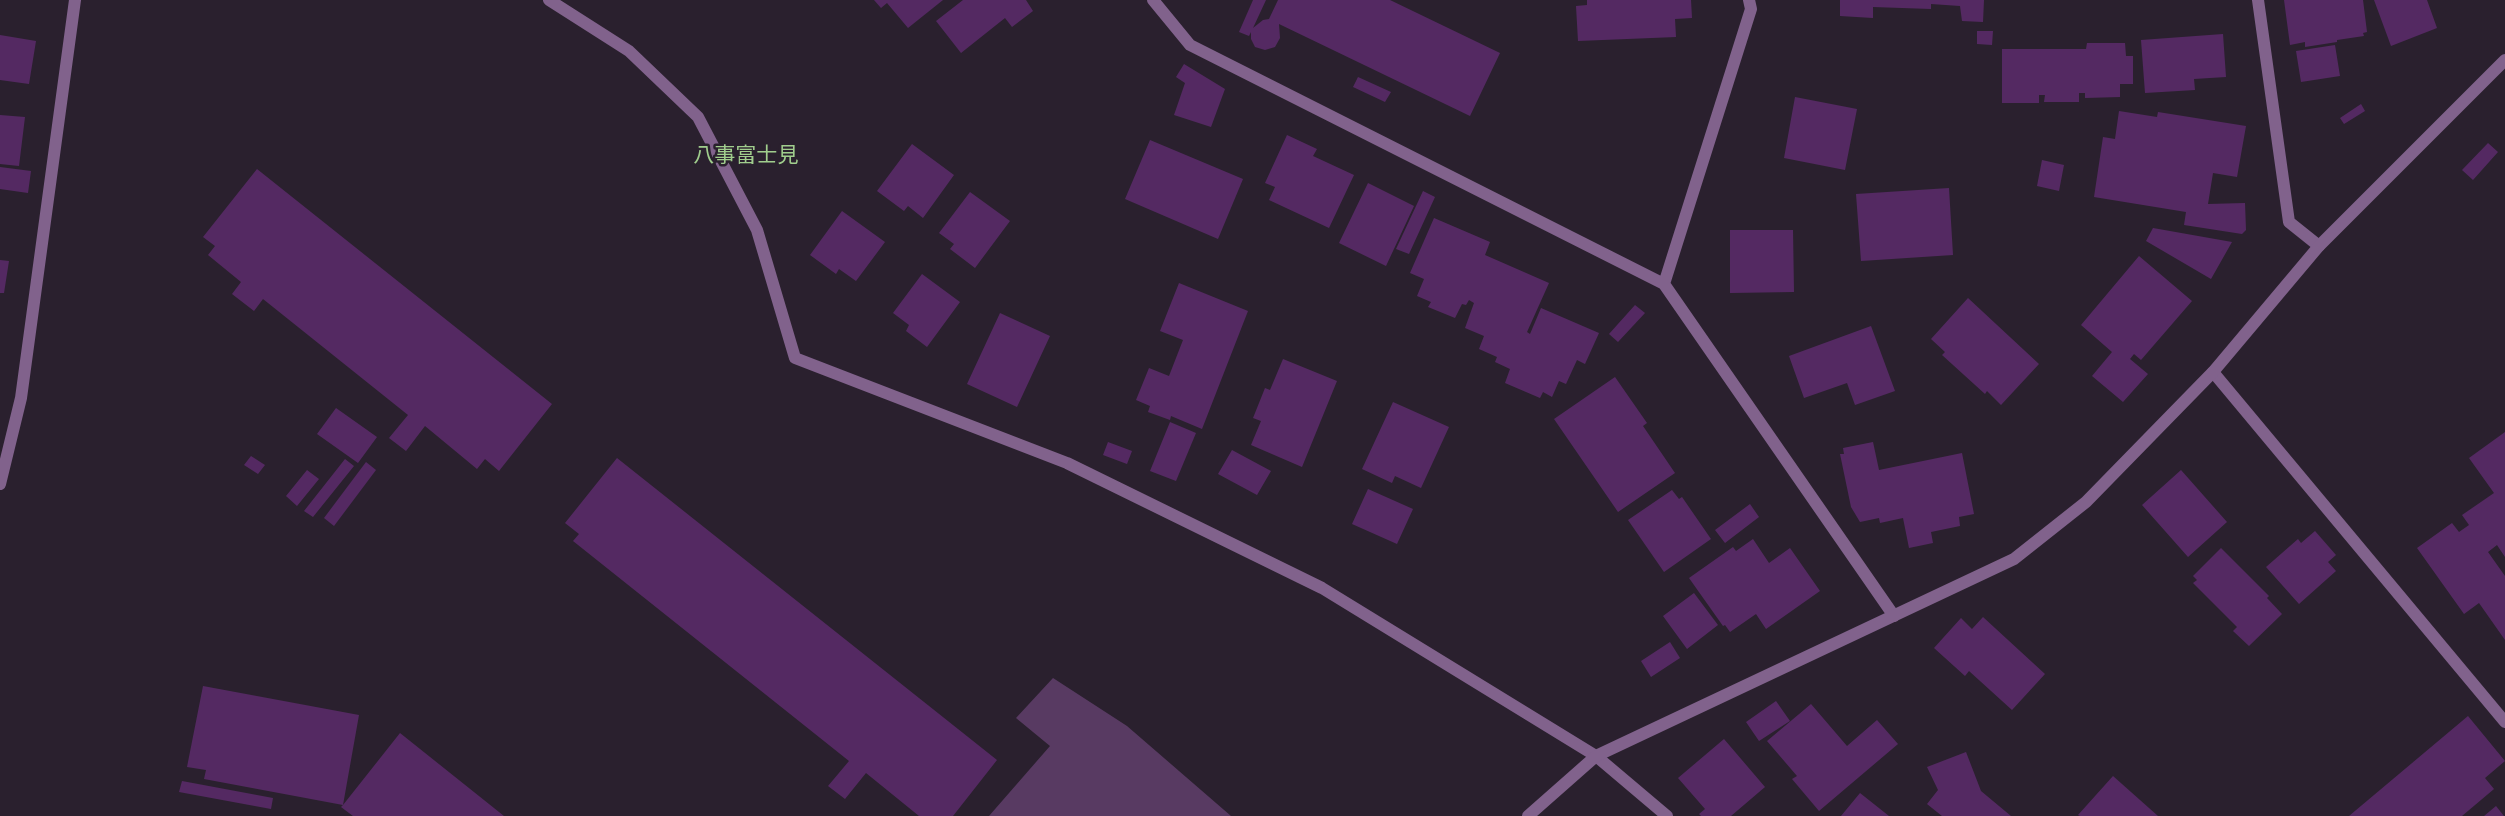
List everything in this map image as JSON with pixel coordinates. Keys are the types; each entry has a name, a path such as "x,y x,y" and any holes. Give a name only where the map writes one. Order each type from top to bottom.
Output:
{"street":[{"path":"0,484 21,398 75,0"},
{"path":"549,0 629,51 698,117 757,230 795,358 1067,463 1322,588 1596,756 1667,816"},
{"path":"1154,0 1190,45 1664,284 1894,616"},
{"path":"1664,284 1751,9 1749,0"},
{"path":"2258,0 2289,222 2319,246"},
{"path":"1528,816 1596,756 2014,559 2086,502 2213,372 2319,246 2505,60"},
{"path":"2213,372 2505,722"}],"shaded area":[{"path":"1053,678 1127,726 1231,816 989,816 1050,746 1016,718"}],"building":[{"path":"874,0 943,0 908,28 887,3 881,8"},
{"path":"963,0 1026,0 1033,11 1012,27 1005,18 961,53 936,21"},
{"path":"1253,0 1266,0 1253,28 1263,20 1269,19 1278,0 1390,0 1500,53 1470,116 1279,24 1280,38 1275,47 1265,50 1255,47 1251,39 1251,32 1249,36 1239,32"},
{"path":"1587,0 1691,0 1692,18 1675,19 1676,37 1578,41 1576,6 1587,5"},
{"path":"1840,0 1984,0 1983,22 1962,21 1960,6 1931,4 1931,9 1873,7 1873,18 1840,16"},
{"path":"2284,0 2363,0 2367,32 2363,33 2364,36 2337,40 2337,42 2305,47 2305,42 2290,45"},
{"path":"2374,0 2427,0 2437,28 2391,46"},
{"path":"1977,31 1993,31 1992,45 1977,44"},
{"path":"2223,34 2226,77 2194,79 2195,90 2145,93 2141,40"},
{"path":"0,35 36,41 29,84 0,80"},
{"path":"2087,43 2125,43 2126,56 2133,56 2133,84 2120,84 2120,97 2085,98 2085,93 2079,93 2079,102 2044,102 2045,95 2039,95 2039,103 2002,103 2002,49 2086,49"},
{"path":"2335,45 2340,76 2301,82 2296,51"},
{"path":"1184,64 1225,89 1211,127 1174,115 1185,83 1176,77"},
{"path":"1358,77 1391,92 1385,102 1353,87"},
{"path":"1795,97 1857,109 1845,170 1784,158"},
{"path":"2361,104 2365,111 2344,124 2340,118"},
{"path":"2119,111 2157,117 2158,112 2246,126 2237,177 2213,173 2208,204 2245,203 2246,230 2242,234 2184,225 2186,212 2094,197 2103,137 2115,139"},
{"path":"0,115 25,117 19,166 0,164"},
{"path":"1287,135 1317,149 1313,156 1354,175 1329,228 1269,200 1275,187 1265,183"},
{"path":"1150,140 1243,179 1218,239 1125,199"},
{"path":"2488,143 2498,152 2473,180 2462,170"},
{"path":"912,144 954,175 923,218 908,206 904,211 877,191"},
{"path":"2042,160 2064,165 2059,191 2037,186"},
{"path":"0,167 31,171 28,193 0,189"},
{"path":"257,169 552,404 499,471 485,459 477,469 425,426 406,451 389,438 408,415 263,299 254,311 232,294 241,282 208,255 215,246 203,237"},
{"path":"1368,183 1414,206 1386,266 1339,243"},
{"path":"1949,188 1953,255 1861,261 1856,194"},
{"path":"1423,191 1435,197 1409,254 1396,249"},
{"path":"970,192 1010,221 975,268 950,249 954,244 939,233"},
{"path":"842,211 885,242 856,281 839,269 836,274 810,255"},
{"path":"1434,218 1490,242 1485,255 1549,283 1527,332 1530,334 1541,308 1599,333 1585,364 1577,360 1566,384 1559,381 1552,397 1543,392 1540,398 1505,383 1510,369 1495,362 1497,357 1479,349 1484,336 1465,328 1474,303 1469,300 1466,305 1462,304 1455,318 1428,307 1431,302 1417,296 1424,279 1410,273"},
{"path":"2153,228 2232,242 2211,279 2146,241"},
{"path":"1730,230 1793,230 1794,292 1730,293"},
{"path":"2139,256 2192,301 2141,360 2134,354 2130,359 2148,374 2123,402 2092,376 2112,352 2081,325"},
{"path":"0,260 9,261 4,293 0,293"},
{"path":"922,274 960,302 927,347 906,331 909,325 893,313"},
{"path":"1179,283 1248,311 1202,429 1171,416 1170,420 1148,412 1150,406 1136,400 1149,368 1169,376 1183,340 1160,331"},
{"path":"1968,298 2039,364 2001,405 1987,391 1985,394 1942,355 1945,352 1931,339"},
{"path":"1635,305 1645,313 1618,342 1609,334"},
{"path":"1000,313 1050,336 1017,407 967,384"},
{"path":"1871,326 1895,391 1855,405 1847,383 1804,398 1789,356"},
{"path":"1283,359 1337,381 1302,467 1251,445 1261,421 1253,418 1265,388 1270,390"},
{"path":"1615,377 1647,423 1643,426 1675,473 1618,512 1554,419"},
{"path":"1393,402 1449,427 1421,488 1395,476 1392,483 1362,469"},
{"path":"336,408 377,437 358,463 317,434"},
{"path":"1170,422 1196,433 1176,481 1150,471"},
{"path":"2505,432 2505,557 2497,545 2488,552 2505,576 2505,640 2479,603 2464,614 2417,548 2452,523 2459,532 2469,525 2462,515 2494,493 2469,458"},
{"path":"1108,442 1132,451 1127,464 1103,455"},
{"path":"1873,442 1879,470 1962,453 1974,514 1959,517 1960,526 1931,532 1933,543 1909,548 1903,518 1880,523 1879,518 1860,522 1851,507 1840,454 1844,454 1843,448"},
{"path":"1232,450 1271,471 1257,495 1218,474"},
{"path":"251,456 265,465 258,474 244,465"},
{"path":"617,458 997,760 953,816 919,816 866,773 845,799 828,786 849,761 573,541 579,534 565,523"},
{"path":"345,459 354,466 313,517 304,511"},
{"path":"366,462 376,470 334,526 324,518"},
{"path":"307,470 319,479 297,506 286,496"},
{"path":"2181,470 2227,522 2188,557 2142,505"},
{"path":"1368,489 1413,509 1397,544 1352,524"},
{"path":"1672,490 1679,499 1682,497 1711,539 1664,572 1628,520"},
{"path":"1750,504 1759,517 1725,543 1715,530"},
{"path":"2315,531 2336,555 2328,562 2336,571 2299,604 2266,567 2298,539 2301,543"},
{"path":"1753,539 1769,563 1790,548 1820,591 1766,629 1756,614 1730,632 1725,625 1723,626 1689,578 1733,547 1736,551"},
{"path":"2221,548 2269,596 2267,598 2282,614 2249,646 2233,631 2237,627 2193,583 2197,580 2193,576"},
{"path":"1694,593 1718,625 1687,649 1663,616"},
{"path":"1983,617 2045,674 2012,710 1969,671 1965,676 1934,648 1961,618 1972,629"},
{"path":"1670,642 1680,658 1651,677 1641,661"},
{"path":"203,686 359,715 343,805 204,779 206,770 187,767"},
{"path":"1776,701 1790,721 1759,741 1746,722"},
{"path":"1811,704 1847,746 1877,720 1898,744 1819,811 1792,779 1797,776 1767,741"},
{"path":"2468,716 2505,761 2485,778 2494,789 2462,816 2349,816"},
{"path":"400,733 504,816 353,816 341,807"},
{"path":"1724,739 1765,787 1731,816 1701,816 1699,814 1705,809 1678,778"},
{"path":"1966,752 1981,791 2011,816 1942,816 1927,804 1938,790 1927,767"},
{"path":"2113,776 2158,816 2078,815"},
{"path":"182,781 273,798 271,809 179,792"},
{"path":"1860,793 1889,816 1841,816"},
{"path":"2496,806 2504,816 2484,816"}],"district":[{"name":"八事富士見","path":"746,156"}]}
